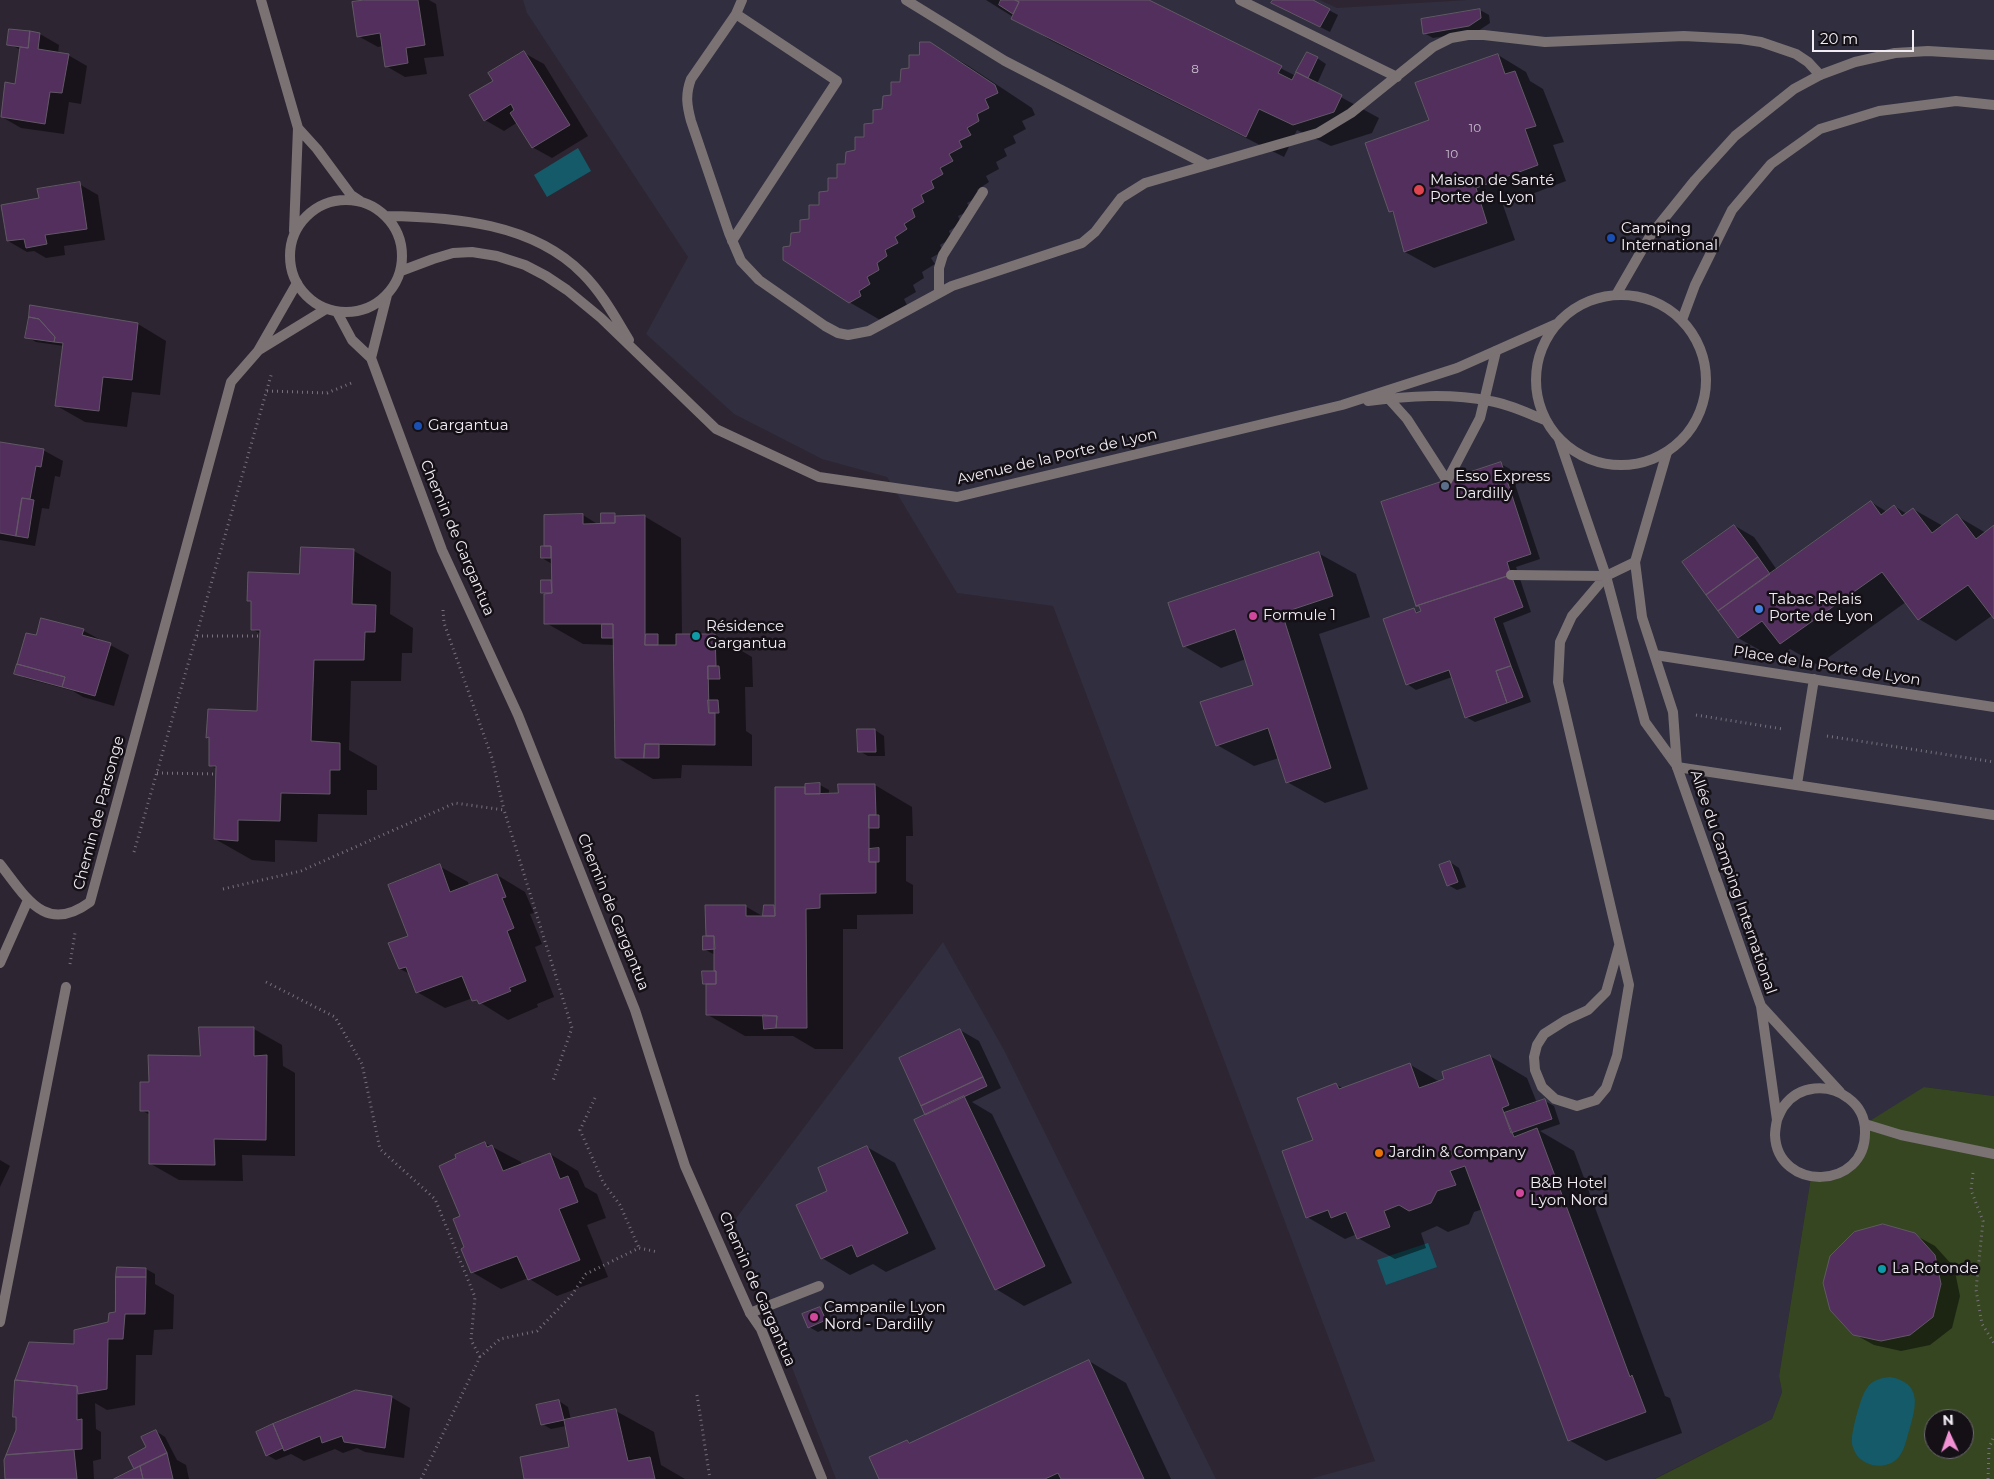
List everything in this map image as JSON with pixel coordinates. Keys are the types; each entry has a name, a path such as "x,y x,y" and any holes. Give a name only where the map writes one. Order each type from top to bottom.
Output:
{"street":[{"path":"261,0 298,128 294,234 290,251 290,267 296,284 309,298 326,309 337,312 355,312 372,306 387,295 396,284 403,256 401,241 395,228 386,216 375,207 351,195 317,149 298,128"},
{"path":"742,0 736,14 691,79 687,91 691,121 732,241 741,261 759,280 825,326 838,333 848,335 868,331 952,286 1082,243 1095,232 1121,198 1132,190 1160,178 1318,133 1350,113 1433,47 1451,38 1484,35 1545,42 1684,36 1741,39 1761,42 1796,54 1808,62 1820,75"},
{"path":"906,0 1005,61 1207,165"},
{"path":"1240,0 1397,77"},
{"path":"732,241 838,81 736,14"},
{"path":"1616,295 1650,236 1695,180 1734,136 1794,89 1820,75 1855,62 1894,53 1928,51 1994,55"},
{"path":"1682,320 1695,285 1732,210 1771,164 1820,128 1880,110 1956,101 1994,104"},
{"path":"939,293 939,268 943,255 983,192"},
{"path":"294,234 302,220 315,209 330,202 345,200 362,202"},
{"name":"Avenue de la Porte de Lyon","path":"386,216 449,219 529,237 554,250 583,274 602,296 636,352"},
{"name":"Avenue de la Porte de Lyon","path":"401,270 446,255 472,252 498,256 516,262 546,276 567,290 601,318 716,429 819,477 957,496 1342,405 1457,368 1556,324"},
{"name":"Chemin de Parsonge","path":"78,911 90,902 97,878 231,382 258,351 296,284"},
{"path":"371,358 387,295"},
{"path":"1616,295 1640,297 1662,306 1682,320 1696,340 1705,364 1706,389 1700,414 1680,442 1666,452 1640,464 1610,465 1582,457 1559,439 1545,420 1536,396 1536,370 1542,346 1556,324 1573,309 1594,299 1616,295"},
{"name":"Chemin de Parsonge","path":"258,351 326,309"},
{"name":"Chemin de Gargantua","path":"337,312 352,340 371,358 442,550 518,715 635,1010 686,1166 750,1313 761,1329 822,1479"},
{"path":"1389,399 1408,419 1447,481 1480,418 1496,351"},
{"name":"Avenue de la Porte de Lyon","path":"1342,405 1409,397 1458,396 1485,400 1545,420"},
{"name":"Allée du Camping International","path":"1559,439 1606,576 1645,722 1677,767"},
{"name":"Allée du Camping International","path":"1666,452 1635,562 1642,617 1673,712 1677,767 1761,1006 1777,1120"},
{"path":"1619,946 1606,992 1588,1010 1566,1020 1544,1034 1537,1044 1534,1057 1535,1070 1542,1087 1555,1099 1577,1106 1596,1100 1606,1088 1617,1056 1629,985 1558,682 1560,642 1572,616 1606,576 1635,562"},
{"path":"1511,575 1606,576"},
{"name":"Place de la Porte de Lyon","path":"1655,655 1994,707"},
{"path":"1797,784 1814,679"},
{"path":"1677,767 1994,815"},
{"path":"0,864 28,900 42,911 54,916 78,911"},
{"path":"0,963 28,900"},
{"path":"0,1322 66,988"},
{"name":"Allée du Camping International","path":"1761,1006 1841,1092"},
{"path":"1826,1088 1841,1092 1852,1100 1860,1111 1865,1124 1865,1139 1861,1153 1852,1165 1840,1174 1826,1178 1811,1177 1797,1172 1786,1162 1778,1149 1775,1135 1777,1120 1784,1106 1796,1095 1810,1089 1826,1088"},
{"path":"1865,1124 1901,1135 1994,1154"},
{"path":"750,1313 819,1286"}],"path":[{"path":"134,852 274,364"},
{"path":"267,391 327,392 354,382"},
{"path":"442,608 444,623 492,758 504,810 572,1028 553,1081"},
{"path":"197,636 260,636"},
{"path":"1673,712 1994,762"},
{"path":"157,773 216,774"},
{"path":"223,889 301,871 455,803 504,810"},
{"name":"Chemin de Parsonge","path":"66,988 78,911"},
{"path":"266,982 335,1017 362,1064 380,1149 435,1199 475,1297 470,1340 480,1357"},
{"path":"595,1098 580,1130 603,1182 620,1205 639,1248"},
{"path":"1976,1150 1970,1190 1983,1221 1976,1290 1982,1324 1994,1343"},
{"path":"421,1479 480,1357 500,1339 537,1331 571,1296 586,1274 639,1248 658,1252"},
{"path":"697,1395 710,1479"},
{"path":"1988,1479 1989,1448 1994,1436"}],"shaded area":[{"path":"523,0 1320,0 1337,8 1467,0 1994,0 1994,1096 1924,1087 1852,1165 1811,1177 1779,1376 1782,1392 1772,1419 1654,1479 1310,1479 1375,1461 1053,606 957,593 887,477 822,459 734,414 646,334 688,257 527,13"},
{"path":"943,942 1004,1050 1216,1479 836,1479 734,1221"}],"green space":[{"path":"1924,1087 1994,1096 1994,1479 1655,1479 1772,1419 1782,1392 1779,1376 1811,1177 1852,1165 1865,1124"}],"water":[{"path":"578,148 591,171 547,197 534,175"},
{"path":"1428,1243 1437,1267 1386,1285 1377,1260"},
{"path":"1890,1377 1901,1380 1912,1390 1915,1397 1914,1413 1905,1446 1897,1459 1887,1465 1875,1466 1865,1462 1856,1454 1852,1443 1852,1435 1867,1388 1877,1380"}],"building":[{"path":"364,0 418,0 425,45 406,48 408,63 385,67 380,33 357,37 352,2"},
{"path":"1001,0 1015,0 1019,2 1013,14 999,5"},
{"path":"1015,0 1149,0 1282,66 1278,73 1292,80 1296,72 1342,95 1334,112 1293,125 1259,109 1246,137 1011,19 1019,2"},
{"path":"1273,0 1313,0 1330,9 1320,27 1271,3"},
{"path":"1480,9 1481,18 1469,26 1423,34 1421,19"},
{"path":"9,29 30,31 28,48 7,45"},
{"path":"30,31 40,33 38,49 69,54 62,93 50,92 45,124 1,117 5,82 15,84 20,47 28,48"},
{"path":"920,42 930,42 995,85 998,93 985,99 989,108 977,114 979,121 967,128 971,135 959,141 962,147 949,154 953,161 940,168 943,174 931,181 934,188 921,195 924,202 912,209 915,217 904,224 907,229 895,237 898,243 885,250 887,256 877,263 879,270 867,277 870,284 859,291 861,296 849,303 783,260 783,247 790,246 791,233 800,232 800,220 809,219 809,205 819,205 819,192 828,191 828,178 837,178 837,164 845,164 846,152 855,150 855,137 864,137 864,124 873,123 873,110 882,109 883,96 891,95 891,82 900,82 901,69 909,68 909,55 919,55"},
{"path":"524,51 570,125 532,148 510,113 514,110 511,104 484,121 469,95 493,81 488,73"},
{"path":"1307,52 1318,57 1308,78 1296,72"},
{"path":"1498,54 1505,74 1515,71 1536,126 1525,129 1538,165 1476,188 1487,223 1404,252 1393,211 1389,212 1365,143 1429,120 1415,83"},
{"path":"80,182 87,229 45,235 47,244 26,248 24,239 7,241 1,205 39,198 37,189"},
{"path":"30,305 138,323 132,380 103,377 99,411 55,406 63,343 54,342 55,337 39,319 29,317"},
{"path":"29,317 39,319 55,337 54,342 25,338"},
{"path":"0,442 44,449 41,467 36,466 30,499 22,498 16,536 0,533"},
{"path":"1501,462 1531,554 1507,562 1511,575 1416,606 1381,502"},
{"path":"22,498 34,500 28,538 16,536"},
{"path":"1871,501 1881,515 1894,505 1902,516 1913,508 1932,533 1957,514 1976,539 1994,525 1994,619 1968,585 1918,620 1882,572 1780,644 1762,621 1738,638 1718,611"},
{"path":"601,513 615,513 615,523 601,523"},
{"name":"Résidence Gargantua","path":"583,514 583,524 615,523 615,516 645,515 645,645 676,645 676,634 715,634 716,666 708,666 709,713 715,713 715,745 645,744 644,758 615,758 613,624 544,624 544,594 552,593 551,546 544,546 544,515"},
{"path":"1734,525 1758,557 1706,595 1682,562"},
{"path":"541,546 551,546 551,558 541,558"},
{"path":"301,547 354,549 352,604 376,605 375,632 365,632 364,660 314,660 311,741 340,743 340,770 330,770 330,794 281,793 280,821 238,820 238,841 214,839 216,766 209,766 209,737 206,738 208,709 257,711 260,630 251,630 251,601 247,601 248,572 299,574"},
{"path":"1319,552 1333,596 1282,613 1331,768 1286,783 1268,728 1216,746 1200,702 1253,685 1235,629 1183,647 1168,603"},
{"path":"1758,557 1770,574 1718,611 1706,595"},
{"path":"1511,575 1523,607 1494,618 1511,666 1496,671 1507,703 1465,718 1449,670 1406,685 1383,619 1414,608 1416,613 1421,611 1419,606 1416,606"},
{"path":"541,580 551,580 552,593 541,593"},
{"path":"41,618 84,629 82,635 111,643 95,696 62,687 65,677 17,664 26,633 36,635"},
{"path":"602,624 613,624 613,638 602,638"},
{"path":"646,634 658,634 658,645 645,645"},
{"path":"17,664 65,677 62,687 14,674"},
{"path":"708,666 719,666 720,679 708,679"},
{"path":"1511,666 1523,697 1507,703 1496,671"},
{"path":"708,700 718,700 719,713 709,713"},
{"path":"857,729 875,729 876,752 858,752"},
{"path":"645,744 659,744 659,758 644,758"},
{"path":"820,783 820,794 805,794 805,784"},
{"path":"838,784 875,784 876,815 869,815 869,862 876,862 876,893 820,894 820,908 806,909 807,1028 776,1028 777,1016 706,1015 706,984 716,984 716,971 714,971 714,936 706,936 705,905 746,905 746,916 775,916 775,787 805,787 805,794 838,793"},
{"path":"869,815 879,815 879,828 869,828"},
{"path":"879,848 879,862 869,862 869,849"},
{"path":"1450,861 1458,882 1447,886 1439,865"},
{"path":"440,864 450,892 497,874 506,897 502,898 514,928 507,931 526,981 509,988 511,991 479,1004 477,1000 472,1001 462,976 416,993 406,967 399,969 388,943 408,936 388,885"},
{"path":"764,905 774,905 775,916 763,916"},
{"path":"703,936 714,936 715,949 703,950"},
{"path":"702,971 716,971 716,984 703,984"},
{"path":"763,1015 777,1016 776,1028 764,1029"},
{"path":"199,1027 254,1027 254,1056 267,1055 266,1140 214,1139 215,1165 149,1164 149,1111 140,1111 140,1082 149,1082 148,1055 200,1056"},
{"path":"960,1029 983,1077 921,1106 899,1058"},
{"path":"1490,1055 1509,1105 1502,1108 1514,1137 1537,1128 1630,1377 1632,1375 1646,1412 1568,1441 1465,1166 1450,1171 1456,1185 1437,1191 1431,1203 1409,1211 1399,1205 1384,1211 1390,1227 1357,1239 1346,1212 1331,1218 1328,1210 1306,1218 1282,1151 1313,1140 1297,1098 1336,1083 1339,1089 1410,1063 1419,1088 1444,1079 1442,1072"},
{"path":"983,1077 987,1086 925,1115 921,1106"},
{"path":"964,1096 1045,1266 995,1290 914,1120"},
{"path":"1545,1099 1552,1119 1511,1133 1504,1113"},
{"path":"485,1142 487,1147 492,1145 503,1171 550,1153 560,1179 568,1176 578,1202 559,1209 580,1260 528,1280 517,1256 471,1273 461,1249 464,1247 453,1219 460,1216 439,1166 456,1158 455,1155"},
{"path":"867,1146 908,1233 857,1257 852,1245 821,1259 796,1205 827,1191 818,1168"},
{"name":"La Rotonde","path":"1883,1224 1915,1233 1935,1255 1941,1284 1933,1317 1910,1335 1881,1341 1853,1335 1830,1310 1823,1283 1830,1256 1854,1232"},
{"path":"117,1267 146,1268 146,1277 116,1277"},
{"path":"116,1277 146,1277 145,1314 125,1314 123,1339 108,1339 107,1389 78,1394 77,1386 15,1380 29,1342 74,1344 74,1330 108,1322 109,1313 115,1312"},
{"path":"820,1307 826,1320 808,1328 802,1314"},
{"path":"1089,1360 1144,1479 1061,1479 1058,1473 1045,1479 879,1479 869,1457 907,1440 909,1443"},
{"path":"15,1380 77,1386 77,1420 82,1419 82,1449 6,1455 16,1430 16,1417 13,1417"},
{"path":"356,1390 392,1396 385,1448 344,1442 342,1436 322,1443 320,1436 284,1451 273,1424"},
{"path":"559,1400 564,1420 541,1425 536,1405"},
{"path":"616,1409 628,1461 650,1457 655,1479 524,1479 520,1457 569,1447 564,1420"},
{"path":"273,1424 283,1448 266,1456 256,1432"},
{"path":"156,1430 167,1453 134,1469 128,1457 146,1447 141,1437"},
{"path":"74,1450 77,1479 5,1479 4,1460 6,1455"},
{"path":"167,1453 173,1479 143,1479 140,1466"},
{"path":"140,1466 143,1479 114,1479"}],"place":[{"name":"Maison de Santé Porte de Lyon","path":"1419,190"},
{"name":"Camping International","path":"1611,238"},
{"name":"Gargantua","path":"418,426"},
{"name":"Esso Express Dardilly","path":"1445,486"},
{"name":"Tabac Relais Porte de Lyon","path":"1759,609"},
{"name":"Formule 1","path":"1253,616"},
{"name":"Résidence Gargantua","path":"696,636"},
{"name":"Jardin & Company","path":"1379,1153"},
{"name":"B&B Hotel Lyon Nord","path":"1520,1193"},
{"name":"La Rotonde","path":"1882,1269"},
{"name":"Campanile Lyon Nord - Dardilly","path":"814,1317"}]}
